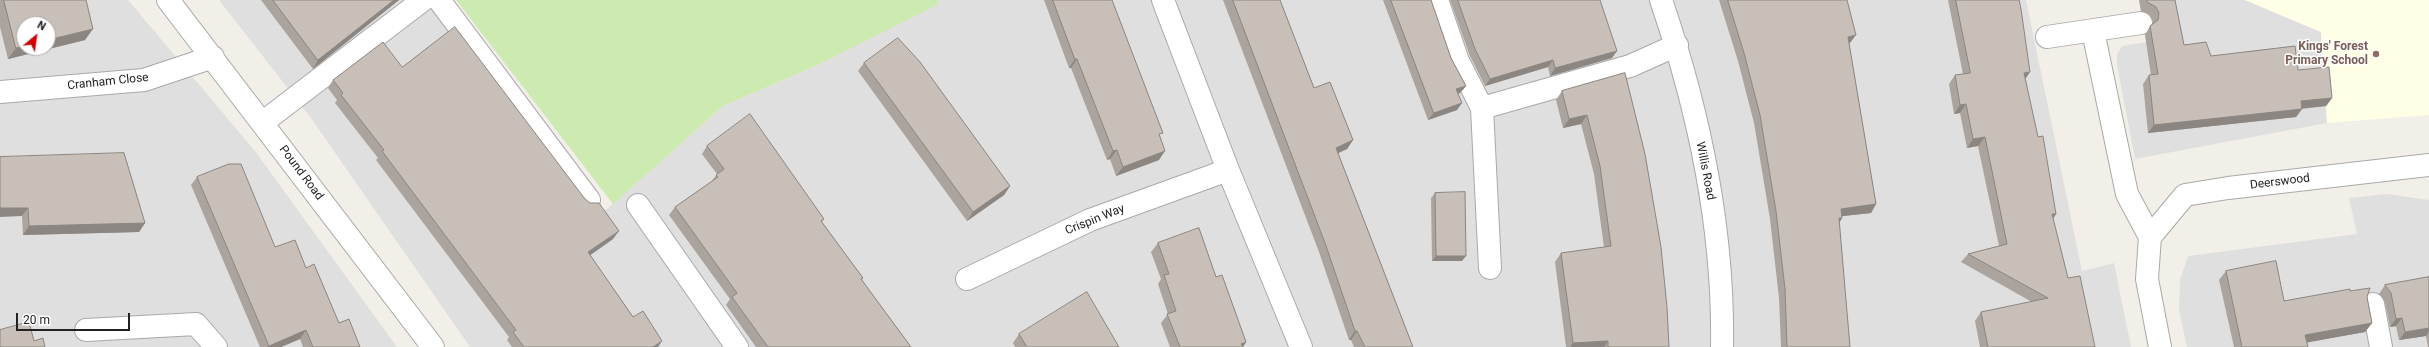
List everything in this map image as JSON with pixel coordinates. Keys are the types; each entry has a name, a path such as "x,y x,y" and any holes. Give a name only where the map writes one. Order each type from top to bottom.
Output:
{"street":[{"name":"Pound Road","path":"168,0 433,347"},
{"path":"262,123 423,0"},
{"path":"439,0 589,200"},
{"path":"1163,0 1228,170 1301,347"},
{"path":"1436,0 1458,61 1482,108 1490,268"},
{"name":"Willis Road","path":"1661,0 1677,45 1710,187 1723,314 1722,347"},
{"path":"2047,37 2141,23"},
{"path":"2094,31 2127,194 2150,238 2147,279 2160,347"},
{"path":"1482,108 1630,66 1677,45"},
{"name":"Cranham Close","path":"0,92 144,80 213,57"},
{"name":"Deerswood","path":"2150,238 2185,195 2228,188 2429,165"},
{"name":"Crispin Way","path":"967,279 1090,220 1228,170"},
{"path":"638,205 737,347"},
{"path":"2373,304 2381,347"},
{"path":"86,330 196,324 216,347"}],"shaded area":[{"path":"0,0 128,0 255,151 397,347 0,347"},
{"path":"219,0 436,0 599,216 723,106 822,63 939,3 937,0 2026,0 2082,271 2114,263 2131,347 470,347 311,118"},
{"path":"2139,0 2245,0 2321,32 2327,123 2135,159 2117,65 2117,54 2122,46 2146,42"},
{"name":"Kings' Forest Primary School","path":"2245,0 2429,0 2429,115 2327,123 2321,32"},
{"path":"2387,194 2429,200 2429,347 2187,347 2179,310 2180,280 2188,256 2357,234 2349,198"}],"green space":[{"path":"456,0 937,0 939,4 822,63 723,106 613,204"}],"building":[{"path":"4,0 86,0 93,29 56,38 56,16 16,16 16,48"},
{"path":"273,0 394,0 318,60"},
{"path":"1053,0 1112,0 1163,133 1159,134 1165,151 1123,167 1117,150 1113,151 1077,59 1075,59"},
{"path":"1233,0 1280,0 1314,88 1330,82 1353,140 1336,148 1413,347 1365,347 1357,331 1355,331 1325,243"},
{"path":"1391,0 1431,0 1451,58 1466,86 1456,89 1462,103 1434,113"},
{"path":"1458,0 1600,0 1617,51 1555,68 1553,60 1490,79 1475,49"},
{"path":"1728,0 1847,0 1856,35 1848,37 1876,204 1841,209 1842,218 1839,218 1850,347 1787,347 1785,289 1776,211 1760,115 1744,53"},
{"path":"1956,0 2019,0 2030,72 2024,73 2038,137 2043,136 2056,214 2052,214 2068,278 2080,276 2095,347 1988,347 1981,312 2048,298 1968,254 2007,244 1985,137 1973,139 1966,104 1960,105 1955,75 1970,73"},
{"path":"2147,0 2175,0 2184,45 2206,42 2211,56 2295,46 2298,70 2329,67 2332,98 2301,101 2302,109 2154,125 2149,75 2158,74 2150,26 2158,20 2159,13 2156,7 2147,2"},
{"path":"455,27 585,199 590,203 599,203 619,231 588,252 633,317 643,311 662,341 653,347 524,347 513,332 516,330 382,151 384,150 341,95 343,93 333,80 383,42 402,67"},
{"path":"898,38 920,62 1010,186 973,212 864,63"},
{"path":"1625,73 1645,154 1661,247 1669,347 1608,347 1608,341 1573,343 1561,253 1611,246 1600,166 1587,115 1569,119 1562,91"},
{"path":"750,114 824,219 821,221 863,278 861,279 911,347 768,347 732,297 737,293 675,207 718,177 716,175 724,169 707,146"},
{"path":"124,153 145,223 29,226 28,208 0,208 0,157"},
{"path":"229,164 241,164 275,247 295,240 306,268 314,264 339,323 349,319 360,347 313,347 306,330 269,346 197,177"},
{"path":"1465,192 1466,256 1436,256 1435,193"},
{"path":"1199,228 1216,277 1222,275 1246,342 1241,344 1243,347 1180,347 1167,314 1176,311 1164,275 1169,274 1158,243"},
{"path":"2276,261 2284,301 2350,289 2350,291 2370,288 2367,297 2372,323 2305,335 2308,347 2242,347 2226,271"},
{"path":"2429,277 2429,328 2405,332 2402,318 2396,319 2391,293 2385,285"},
{"path":"1087,292 1119,347 1027,347 1019,334"},
{"path":"29,322 34,341 43,338 45,347 0,347 0,330"}],"place":[{"name":"Kings' Forest Primary School","path":"2376,54"}]}
